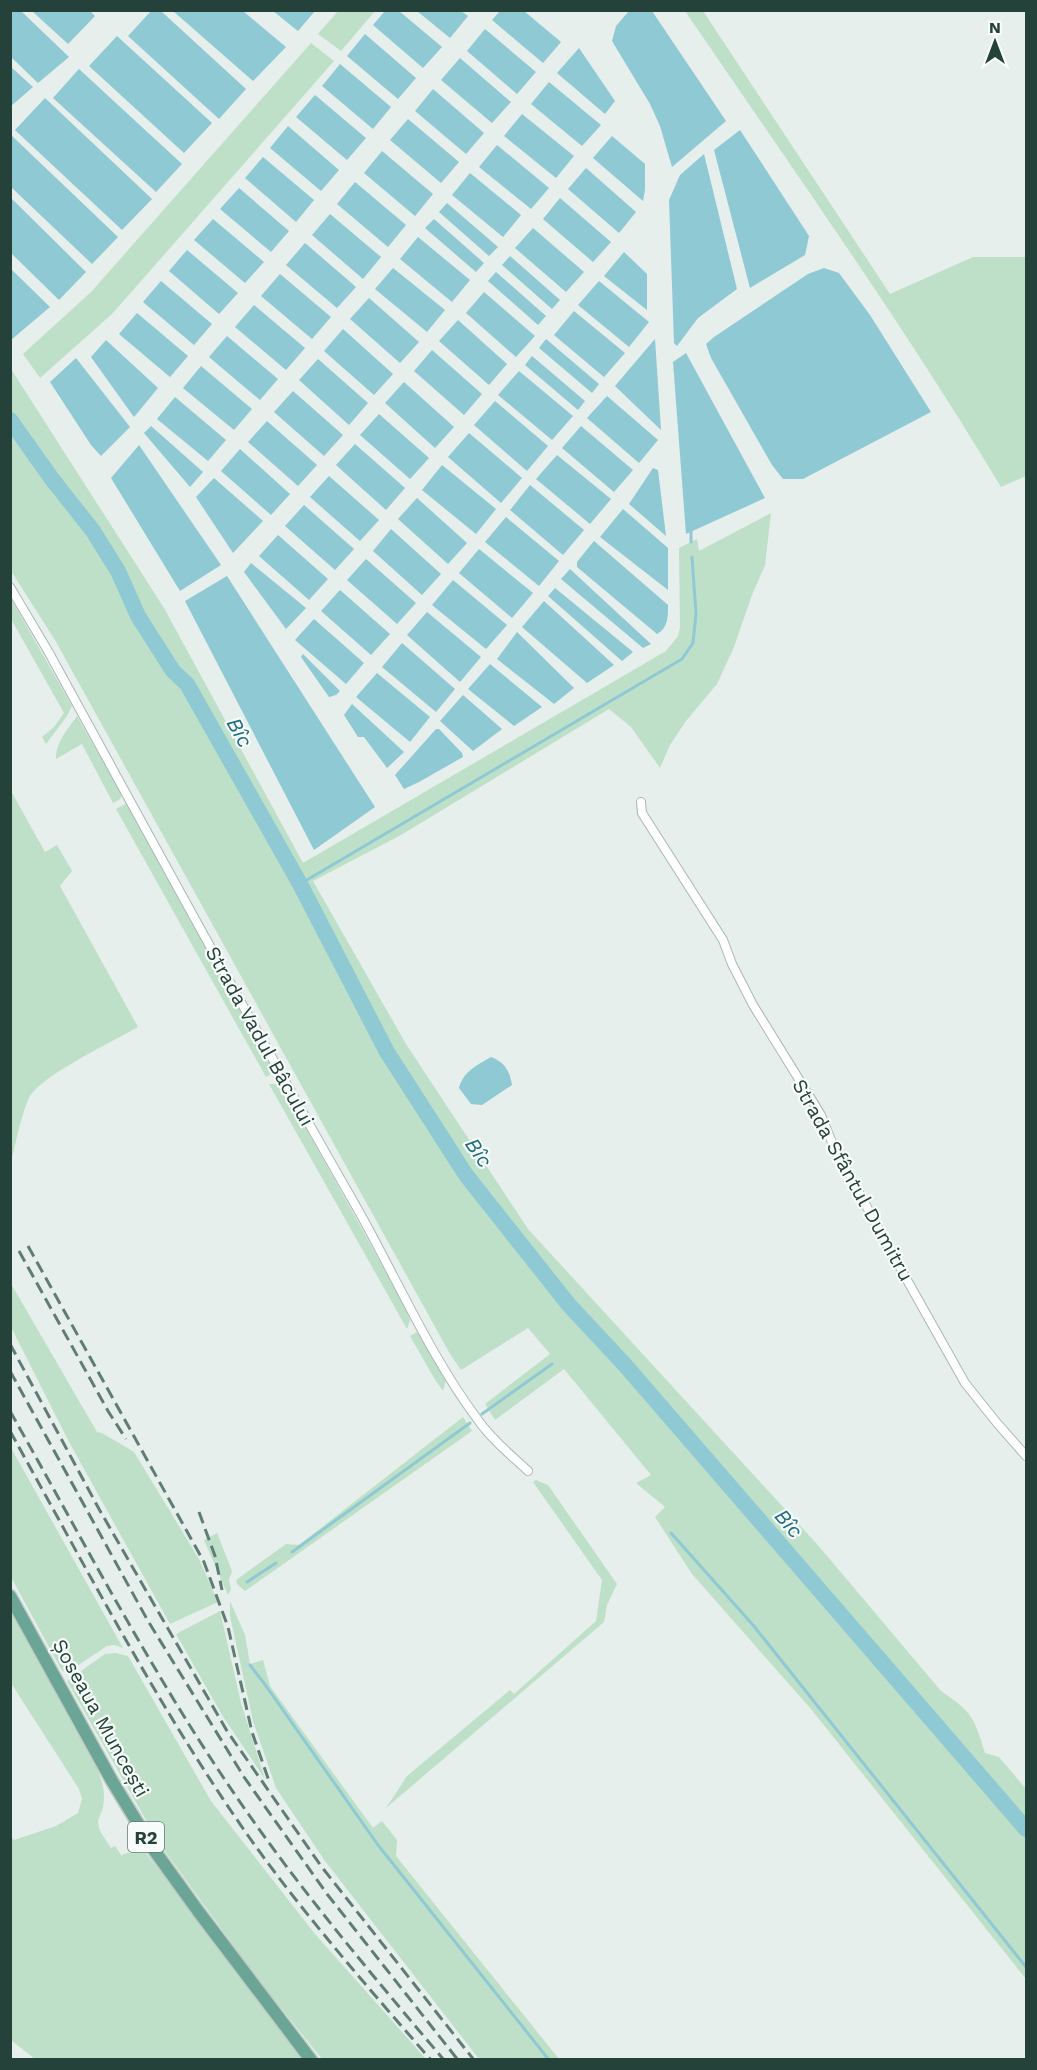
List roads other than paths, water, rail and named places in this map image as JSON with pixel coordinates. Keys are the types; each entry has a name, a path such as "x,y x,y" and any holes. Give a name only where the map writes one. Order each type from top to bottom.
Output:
{"main road":[{"name":"Șoseaua Muncești","path":"10,1596 112,1781 154,1850 311,2060"}],"street":[{"name":"Strada Vadul Bâcului","path":"10,587 79,706 426,1337 477,1420 492,1438 528,1471"},
{"name":"Strada Sfântul Dumitru","path":"641,802 642,813 723,940 732,964 753,1005 821,1115 831,1140 884,1239 965,1383 1026,1456"}],"water":[{"path":"152,10 161,11 246,89 219,119 128,36"},
{"path":"10,11 21,11 69,57 38,83 11,57"},
{"path":"32,11 90,11 95,16 68,44"},
{"path":"173,11 243,11 286,47 253,81"},
{"path":"273,11 315,11 298,31"},
{"path":"385,11 399,11 442,47 423,68 373,25"},
{"path":"417,11 461,11 468,16 450,38"},
{"path":"500,11 524,11 561,42 543,63 492,20"},
{"path":"629,11 652,11 726,121 672,167 660,126 650,104 612,41 616,26"},
{"path":"485,29 536,72 517,94 467,51"},
{"path":"365,34 416,78 398,99 347,56"},
{"path":"117,36 212,123 184,153 89,66"},
{"path":"579,48 615,101 605,114 557,73"},
{"path":"460,58 511,102 492,123 441,80"},
{"path":"340,64 391,107 373,129 322,86"},
{"path":"10,66 33,87 11,106 10,106"},
{"path":"79,69 182,164 156,192 53,98"},
{"path":"549,82 601,125 582,146 531,104"},
{"path":"433,89 484,133 466,154 415,111"},
{"path":"315,95 366,138 347,160 296,117"},
{"path":"45,98 152,199 122,230 15,130"},
{"path":"522,114 574,156 556,178 504,136"},
{"path":"408,119 459,162 441,183 390,140"},
{"path":"288,126 339,170 321,191 270,148"},
{"path":"740,130 809,236 805,255 750,288 714,150"},
{"path":"11,135 118,237 92,264 11,187"},
{"path":"612,136 645,164 643,201 593,158"},
{"path":"497,145 549,188 531,209 479,167"},
{"path":"382,151 433,194 415,216 364,173"},
{"path":"704,154 737,289 698,318 677,346 674,343 669,200 680,175"},
{"path":"263,157 314,200 296,222 245,178"},
{"path":"586,168 636,212 619,233 568,189"},
{"path":"470,173 521,215 503,237 452,195"},
{"path":"355,182 406,225 388,247 337,204"},
{"path":"239,188 289,231 271,252 220,209"},
{"path":"11,198 86,272 59,300 11,253"},
{"path":"560,198 611,242 593,262 543,219"},
{"path":"447,203 498,247 489,256 439,212"},
{"path":"330,214 381,257 363,279 312,235"},
{"path":"213,219 264,262 245,283 194,240"},
{"path":"434,219 484,263 476,272 425,228"},
{"path":"533,228 584,272 566,292 515,248"},
{"path":"418,237 470,280 452,302 400,259"},
{"path":"305,243 356,287 337,308 286,265"},
{"path":"187,250 238,293 219,314 169,271"},
{"path":"624,252 647,274 647,310 604,276"},
{"path":"510,256 560,300 552,309 502,265"},
{"path":"10,268 50,307 11,340 10,340"},
{"path":"393,268 445,310 427,332 375,289"},
{"path":"824,268 839,273 870,315 931,412 803,479 783,479 772,465 711,358 706,344 808,274"},
{"path":"496,272 546,316 538,325 488,281"},
{"path":"280,274 331,317 312,339 261,296"},
{"path":"161,281 212,324 194,345 143,302"},
{"path":"599,281 649,322 629,347 578,305"},
{"path":"484,292 535,336 516,357 466,313"},
{"path":"369,298 419,342 400,363 350,319"},
{"path":"254,305 305,348 286,370 235,327"},
{"path":"574,311 625,353 604,377 554,335"},
{"path":"137,313 188,356 170,377 119,334"},
{"path":"458,320 507,364 489,385 439,341"},
{"path":"343,329 393,374 374,395 324,351"},
{"path":"227,336 278,379 260,400 209,357"},
{"path":"546,339 599,384 592,393 539,348"},
{"path":"655,339 661,430 615,386"},
{"path":"106,340 158,388 134,417 91,357"},
{"path":"432,350 482,394 464,415 414,371"},
{"path":"686,353 765,498 686,534 673,362"},
{"path":"532,356 585,401 578,410 525,365"},
{"path":"76,358 130,427 101,456 91,445 50,382"},
{"path":"318,359 368,403 349,425 299,380"},
{"path":"201,366 252,409 234,430 183,388"},
{"path":"519,371 573,416 552,440 498,395"},
{"path":"404,382 454,427 435,448 385,403"},
{"path":"293,391 343,435 324,456 274,412"},
{"path":"607,396 658,440 639,463 587,418"},
{"path":"175,397 226,440 208,461 157,419"},
{"path":"495,401 548,446 527,471 474,425"},
{"path":"379,414 429,458 410,479 360,435"},
{"path":"267,421 317,465 298,486 248,442"},
{"path":"151,426 203,472 190,487 144,433"},
{"path":"581,426 633,470 614,492 562,448"},
{"path":"469,433 522,478 501,503 448,457"},
{"path":"355,444 405,488 386,510 336,465"},
{"path":"139,445 221,565 180,591 111,478"},
{"path":"240,449 290,494 271,515 221,471"},
{"path":"557,455 611,499 590,524 536,479"},
{"path":"442,465 496,509 476,534 422,490"},
{"path":"653,468 658,470 666,536 629,504"},
{"path":"329,476 379,520 360,541 310,497"},
{"path":"214,478 263,521 233,553 196,497"},
{"path":"530,485 584,530 563,555 510,510"},
{"path":"417,498 467,543 448,564 398,519"},
{"path":"304,505 354,549 335,570 285,526"},
{"path":"623,509 668,548 668,590 600,537"},
{"path":"506,517 559,561 539,586 485,542"},
{"path":"391,529 441,574 422,595 373,551"},
{"path":"278,535 328,579 309,600 259,556"},
{"path":"594,541 668,605 667,621 657,634 577,567 577,562"},
{"path":"479,549 533,593 512,618 459,573"},
{"path":"366,559 416,603 397,624 347,580"},
{"path":"251,563 306,608 286,629 244,572"},
{"path":"570,569 651,644 643,648 561,579"},
{"path":"227,576 375,807 314,850 185,601"},
{"path":"453,580 507,625 486,649 432,605"},
{"path":"555,588 633,652 622,661 548,596"},
{"path":"340,590 390,634 371,655 321,611"},
{"path":"544,601 614,665 587,683 522,627"},
{"path":"427,612 481,657 460,682 407,635"},
{"path":"314,619 364,663 346,684 295,640"},
{"path":"517,632 574,688 554,704 497,659"},
{"path":"402,643 455,689 436,712 382,667"},
{"path":"303,654 340,691 336,695 329,697 301,657"},
{"path":"490,664 542,707 514,726 468,689"},
{"path":"377,673 430,717 410,742 356,697"},
{"path":"463,695 502,729 473,751 440,721"},
{"path":"352,704 404,752 387,768 364,737 358,737 344,715"},
{"path":"436,729 439,729 462,753 463,757 404,789 395,775"},
{"path":"491,1057 506,1068 512,1085 482,1105 471,1104 459,1088 461,1082 471,1070"}],"waterway":[{"name":"Bîc","path":"10,420 93,531 118,571 138,616 173,671 187,684 300,884 387,1052 466,1175 569,1305 625,1365 1026,1829"},
{"path":"691,530 691,542"},
{"path":"300,884 682,659 693,643 696,614 692,557"},
{"path":"482,1414 552,1364"},
{"path":"292,1552 470,1423"},
{"path":"671,1533 753,1625 1026,1967"},
{"path":"247,1582 276,1563"},
{"path":"250,1665 378,1845 549,2060"}],"railway":[{"path":"28,1246 204,1562 228,1627 252,1732 270,1784"},
{"path":"19,1251 126,1439"},
{"path":"10,1344 99,1509 227,1731 321,1866 474,2060"},
{"path":"10,1371 148,1621 244,1777 327,1894 458,2060"},
{"path":"10,1411 141,1644 225,1780 303,1888 358,1958 444,2060"},
{"path":"10,1431 179,1731 242,1827 309,1917 431,2060"},
{"path":"199,1512 215,1556 222,1590"}]}
